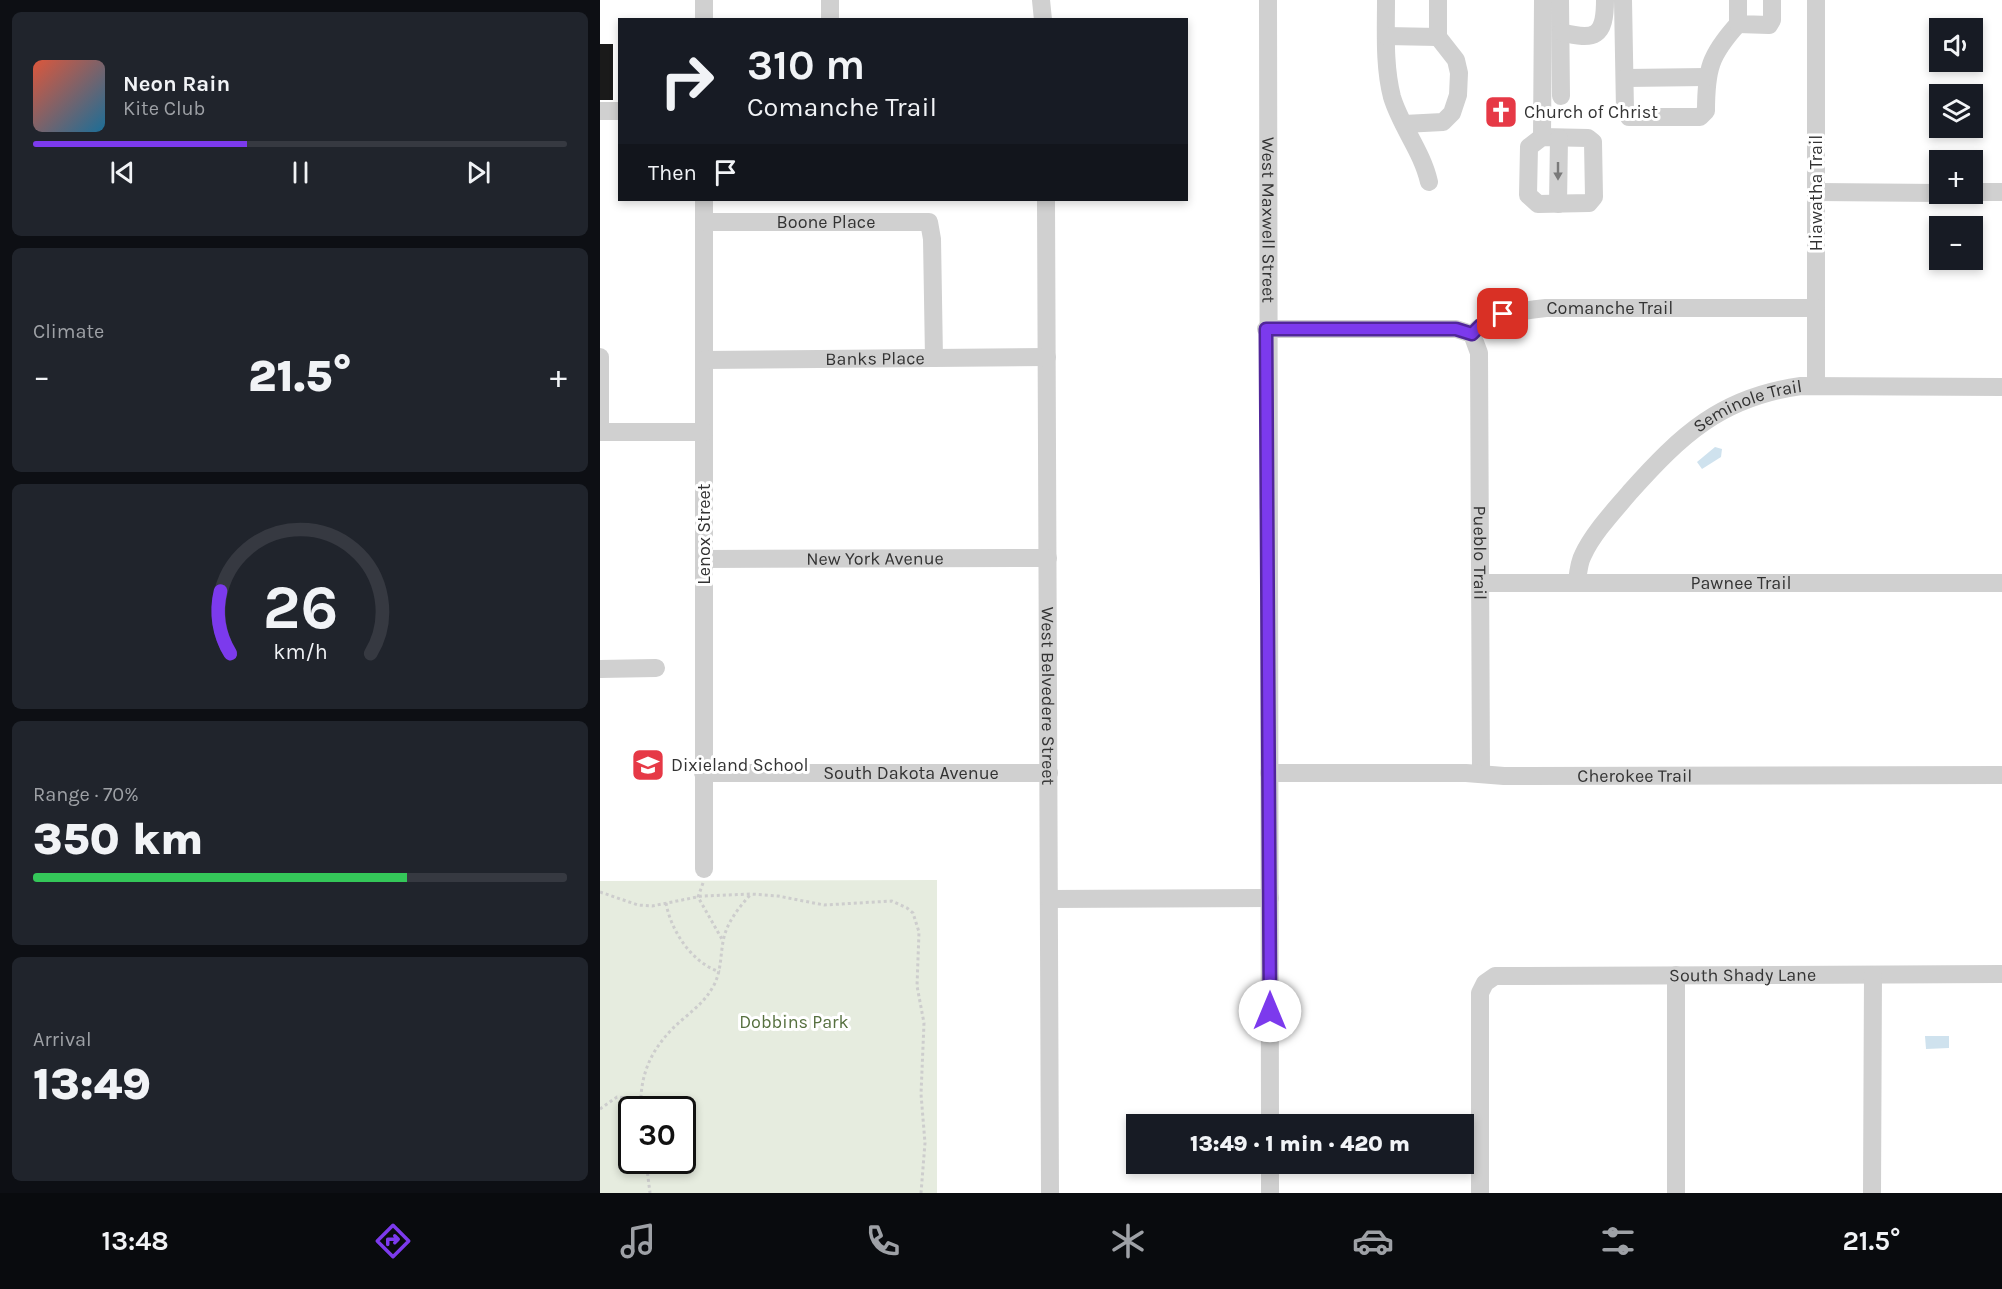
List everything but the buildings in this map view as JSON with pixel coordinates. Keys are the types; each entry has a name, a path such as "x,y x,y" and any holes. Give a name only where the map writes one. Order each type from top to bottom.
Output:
{"street":[{"path":"704,0 704,18"},
{"path":"830,0 830,18"},
{"path":"1041,0 1043,18"},
{"name":"West Maxwell Street","path":"1268,0 1266,329 1270,1114"},
{"path":"1386,0 1387,70 1393,99 1424,162 1429,182"},
{"path":"1404,124 1443,122 1452,113 1458,95 1459,73 1456,60 1438,37 1438,0"},
{"path":"1543,0 1550,138 1558,204"},
{"path":"1560,0 1561,96"},
{"path":"1561,32 1584,36 1595,34 1602,29 1605,21 1605,0"},
{"path":"1623,0 1625,110 1629,117 1700,117 1706,111 1706,77 1719,45 1738,24 1738,0"},
{"path":"1738,24 1769,25 1772,20 1772,0"},
{"name":"Hiawatha Trail","path":"1816,0 1816,386"},
{"path":"1386,36 1438,37"},
{"path":"1626,78 1706,77"},
{"path":"600,111 618,111"},
{"path":"1550,138 1588,138 1593,142 1594,197 1589,203 1538,204 1528,195 1528,147 1550,138"},
{"path":"1817,192 1929,193"},
{"path":"1983,192 2002,192"},
{"name":"Lenox Street","path":"704,201 704,869"},
{"name":"West Belvedere Street","path":"1046,201 1050,1193"},
{"name":"Boone Place","path":"704,222 929,222 932,240 934,358"},
{"name":"Comanche Trail","path":"1472,334 1480,326 1503,314 1546,308 1816,308"},
{"path":"1266,329 1456,329 1472,334"},
{"name":"Pueblo Trail","path":"1472,334 1479,353 1481,773"},
{"path":"600,357 600,423"},
{"name":"Banks Place","path":"704,360 1047,357"},
{"name":"Seminole Trail","path":"1577,582 1582,556 1619,505 1668,449 1693,429 1743,400 1773,390 1816,386 2002,387"},
{"path":"600,432 704,432"},
{"name":"New York Avenue","path":"704,559 1048,558"},
{"name":"Pawnee Trail","path":"1480,583 2002,583"},
{"path":"600,669 656,668"},
{"name":"South Dakota Avenue","path":"703,773 1049,773"},
{"name":"Cherokee Trail","path":"1269,773 1481,773 1504,776 2002,775"},
{"path":"1050,899 1270,898"},
{"path":"1676,975 1676,1193"},
{"path":"1872,1193 1873,975"},
{"name":"South Shady Lane","path":"1480,1193 1480,993 1485,983 1495,976 2002,975"},
{"path":"1270,1174 1270,1193"}],"path":[{"path":"698,897 702,889 704,869"},
{"path":"600,892 638,905 698,897 751,894 778,896 824,905 892,902 913,913 919,932 917,986 924,1023 921,1094 925,1143 921,1193"},
{"path":"641,1096 648,1058 668,1033 700,1006 720,972 724,942 732,920 751,894"},
{"path":"698,897 724,942"},
{"path":"666,903 669,922 697,959 706,968 720,972"},
{"path":"600,1109 618,1097"},
{"path":"648,1174 650,1193"}],"green space":[{"name":"Dobbins Park","path":"937,880 937,1193 600,1193 600,881"}],"water":[{"path":"1715,447 1722,449 1721,457 1702,469 1697,462"},
{"path":"1925,1036 1949,1036 1949,1048 1926,1049"}],"place":[{"name":"Church of Christ","path":"1501,112"},
{"name":"Dixieland School","path":"648,765"}],"route":[{"path":"1270,1011 1266,329 1456,329 1472,334 1480,326 1503,314"}]}
